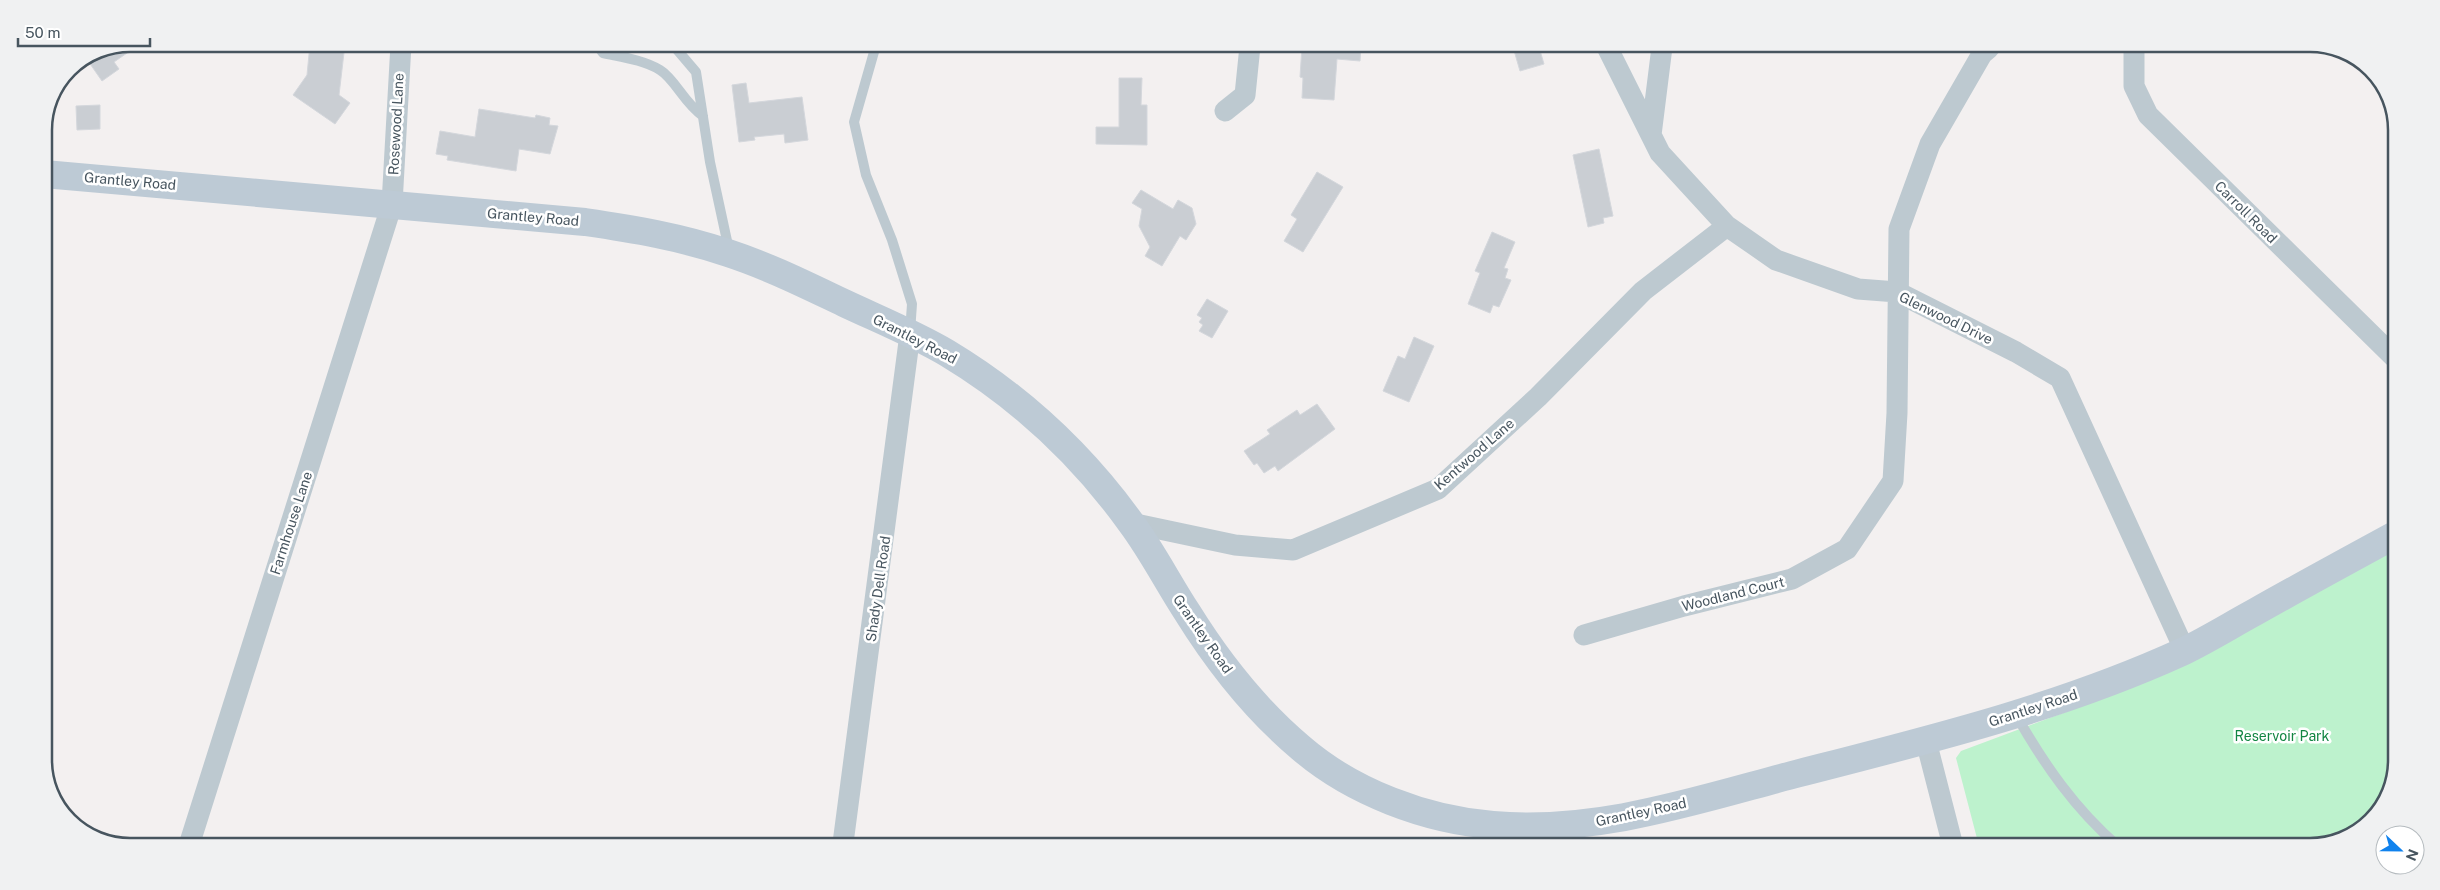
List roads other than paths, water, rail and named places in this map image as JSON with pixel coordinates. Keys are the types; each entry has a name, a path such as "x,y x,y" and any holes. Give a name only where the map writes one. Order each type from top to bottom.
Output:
{"street":[{"name":"Rosewood Lane","path":"392,204 400,53"},
{"path":"1225,111 1245,95 1249,53"},
{"name":"Glenwood Drive","path":"1610,53 1660,153 1727,226 1776,260 1858,289 1897,292 2016,352 2060,378 2184,650"},
{"path":"1652,135 1661,53"},
{"name":"Woodland Court","path":"1584,635 1684,606 1792,579 1847,549 1893,481 1897,413 1899,229 1930,144 1983,53"},
{"name":"Carroll Road","path":"2134,53 2134,86 2148,115 2387,351"},
{"name":"Grantley Road","path":"53,175 392,204 585,222 638,229 730,254 791,278 943,350 989,379 1036,417 1071,451 1131,523 1190,618 1235,680 1290,739 1330,769 1364,788 1406,806 1450,818 1501,825 1554,826 1599,822 1654,811 1926,741 2062,701 2184,650 2388,539"},
{"name":"Farmhouse Lane","path":"191,838 392,204"},
{"name":"Kentwood Lane","path":"1131,523 1235,545 1293,550 1438,489 1538,397 1643,291 1727,226"},
{"name":"Shady Dell Road","path":"844,838 910,334"},
{"path":"1926,741 1951,838"}],"lane":[{"path":"603,53 634,60 661,70 691,108 703,116"},
{"path":"680,53 696,72 718,205 730,254"},
{"path":"874,53 854,122 866,175 892,240 912,304 910,334"},
{"path":"2016,714 2041,759 2066,793 2110,838"}],"park label":[{"name":"Reservoir Park","path":"2282,736"}]}
